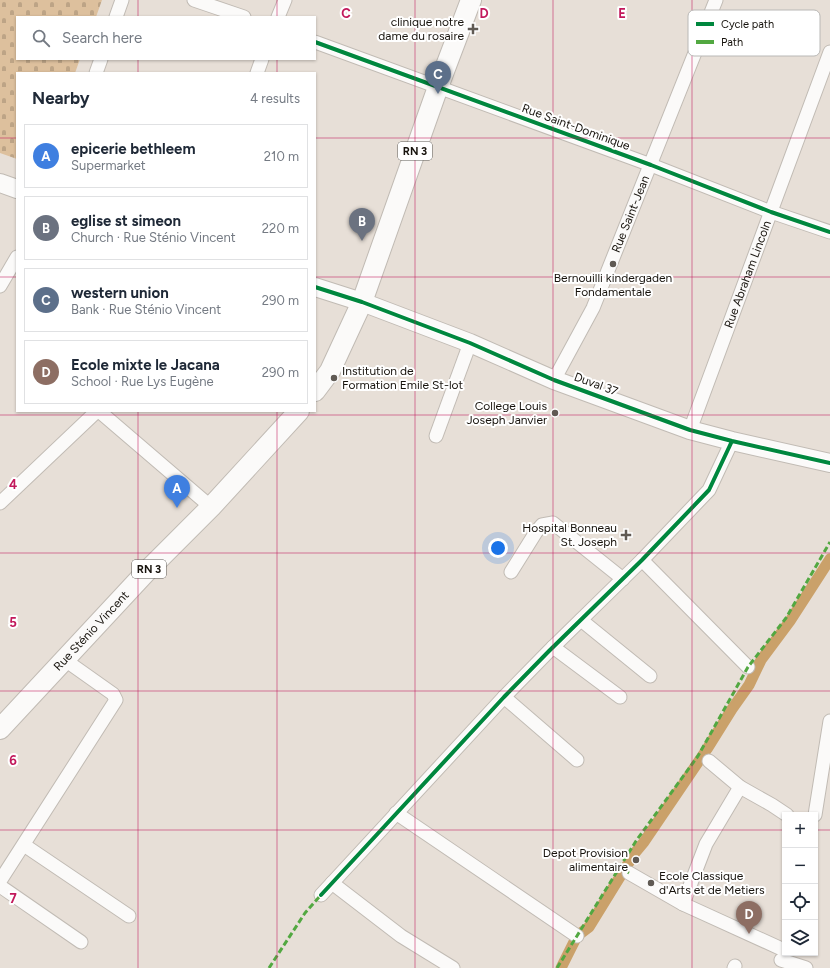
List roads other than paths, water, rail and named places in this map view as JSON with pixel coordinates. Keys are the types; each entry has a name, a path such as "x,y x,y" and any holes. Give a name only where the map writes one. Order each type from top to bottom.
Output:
{"main road":[{"name":"RN 3","path":"316,390 330,371 362,302 438,86 471,0"},
{"name":"Rue Sténio Vincent","path":"0,729 146,572 211,507 298,412"}],"street":[{"path":"116,16 122,0"},
{"path":"194,0 241,16"},
{"path":"278,16 285,0"},
{"name":"Rue Saint-Jean","path":"712,10 716,0"},
{"name":"Rue Saint-Dominique","path":"316,42 651,165 771,212 830,232"},
{"name":"Rue Abraham Lincoln","path":"690,430 830,52"},
{"name":"Rue Saint-Jean","path":"554,380 593,308 694,56"},
{"path":"96,72 101,60"},
{"path":"257,72 262,60"},
{"path":"0,183 16,190"},
{"path":"0,286 16,259"},
{"name":"Duval 37","path":"316,287 362,302 470,342 554,380 690,430 830,463"},
{"path":"436,436 470,342"},
{"path":"0,503 97,412"},
{"path":"99,412 211,507"},
{"path":"321,895 553,646 642,560 709,490 732,441"},
{"path":"511,572 542,525 553,523 623,579"},
{"path":"642,560 748,667"},
{"path":"581,620 650,676"},
{"path":"553,646 620,698"},
{"path":"0,881 116,700 112,694 65,660"},
{"path":"504,698 577,760"},
{"path":"815,812 830,721"},
{"path":"709,761 740,787 782,812"},
{"path":"683,904 706,844 740,787"},
{"path":"396,814 577,936"},
{"path":"24,845 129,916"},
{"path":"629,873 683,904 806,968"},
{"path":"332,883 401,936 453,968"},
{"path":"0,886 81,942"}],"waterway":[{"path":"561,968 577,936 589,927 634,854 644,842 749,685 761,660 790,621 830,559"}],"place":[{"name":"clinique notre dame du rosaire","path":"473,29"},
{"name":"western union","path":"438,94"},
{"name":"eglise st simeon","path":"362,241"},
{"name":"Bernouilli kindergaden Fondamentale","path":"613,264"},
{"name":"Institution de Formation Emile St-lot","path":"334,378"},
{"name":"College Louis Joseph Janvier","path":"555,413"},
{"name":"epicerie bethleem","path":"177,508"},
{"name":"Hospital Bonneau St. Joseph","path":"626,535"},
{"name":"Depot Provision alimentaire","path":"636,860"},
{"name":"Ecole Classique d'Arts et de Metiers","path":"651,883"},
{"name":"Ecole mixte le Jacana","path":"749,934"}]}
